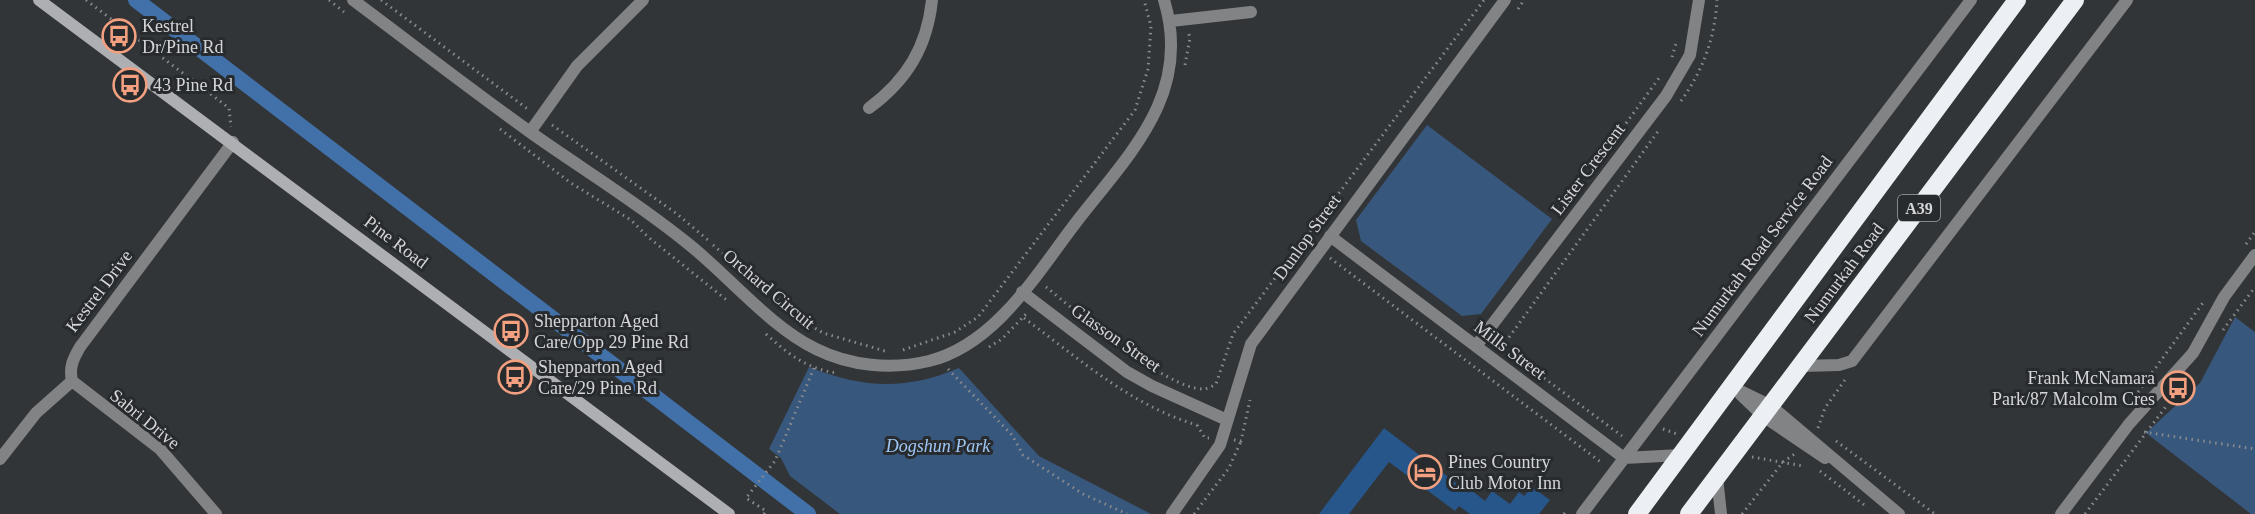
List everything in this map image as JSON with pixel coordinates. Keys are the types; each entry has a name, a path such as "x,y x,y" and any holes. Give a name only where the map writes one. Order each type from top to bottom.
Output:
{"highway":[{"name":"Numurkah Road","path":"1637,514 2017,0"},
{"name":"Numurkah Road","path":"1689,514 2076,0"}],"street":[{"name":"Pine Road","path":"39,0 729,514"},
{"name":"Orchard Circuit","path":"353,0 530,132 687,242 791,334 821,351 870,365 900,366 930,361 985,332 1022,292 1150,126 1161,98 1172,55 1171,21 1164,0"},
{"path":"530,132 577,66 643,0"},
{"path":"869,108 891,91 910,70 921,49 932,0"},
{"name":"Dunlop Street","path":"1173,514 1222,439 1251,344 1335,239 1505,0"},
{"name":"Lister Crescent","path":"1476,346 1666,96 1690,55 1699,0"},
{"name":"Numurkah Road Service Road","path":"1582,514 1971,0"},
{"path":"1801,366 1839,365 1852,361 2127,0"},
{"path":"1171,21 1251,12"},
{"name":"Kestrel Drive","path":"72,381 70,372 72,360 80,346 232,142"},
{"name":"Mills Street","path":"1335,239 1624,458"},
{"path":"2061,514 2129,424 2193,353 2224,297 2255,255"},
{"name":"Glasson Street","path":"1022,292 1127,372 1152,386 1227,420"},
{"path":"0,459 36,413 72,381"},
{"name":"Sabri Drive","path":"72,381 160,449 216,514"},
{"path":"1732,387 1811,437 1844,469 1899,514"},
{"path":"1624,458 1681,455"},
{"path":"1717,477 1721,514"}],"path":[{"path":"86,0 229,108 232,142"},
{"path":"329,0 347,14"},
{"path":"381,0 677,214 797,317 823,333 860,346 894,352 941,338 978,317 1135,110 1148,69 1151,26 1144,0"},
{"path":"1046,287 1128,353 1184,384 1204,389 1216,384 1233,334 1484,0"},
{"path":"1517,9 1524,0"},
{"path":"1183,73 1190,38 1185,19"},
{"path":"1669,64 1680,32"},
{"path":"1614,139 1662,73"},
{"path":"496,126 571,183 631,220 648,237 734,306"},
{"path":"2241,251 2255,232"},
{"path":"1335,239 1329,258 1602,463"},
{"path":"984,350 1002,339 1035,302 1053,277"},
{"path":"2131,401 2207,298"},
{"path":"759,328 792,357 814,368 842,374"},
{"path":"941,338 948,370 1012,435 1023,455 1083,494 1127,514"},
{"path":"764,514 766,511 746,498 775,461 821,351"},
{"path":"941,373 957,365"},
{"path":"1194,514 1229,468 1241,441 1251,397"},
{"path":"2129,424 2146,433 2255,449"},
{"path":"1197,425 1205,438 1241,441"},
{"path":"1827,434 1935,514"},
{"path":"1815,468 1867,507"},
{"path":"1564,514 1567,510"}],"green space":[{"path":"1427,125 1552,219 1481,314 1462,316 1361,241 1356,220"},
{"path":"2235,317 2255,332 2255,514 2251,514 2146,433 2200,383"},
{"name":"Dogshun Park","path":"809,367 847,379 884,384 920,380 959,368 1039,456 1151,514 840,514 790,476 781,458 769,449"}],"building":[{"name":"Pines Country Club Motor Inn","path":"1384,428 1469,493 1471,490 1485,501 1492,491 1510,504 1519,492 1524,496 1532,487 1550,500 1539,514 1470,514 1459,506 1455,511 1389,462 1349,514 1319,514"}],"waterway":[{"path":"136,0 808,514"}],"place":[{"name":"Kestrel Dr/Pine Rd","path":"119,36"},
{"name":"43 Pine Rd","path":"130,85"},
{"name":"Shepparton Aged Care/Opp 29 Pine Rd","path":"511,331"},
{"name":"Shepparton Aged Care/29 Pine Rd","path":"515,377"},
{"name":"Frank McNamara Park/87 Malcolm Cres","path":"2178,388"},
{"name":"Pines Country Club Motor Inn","path":"1425,472"}]}
